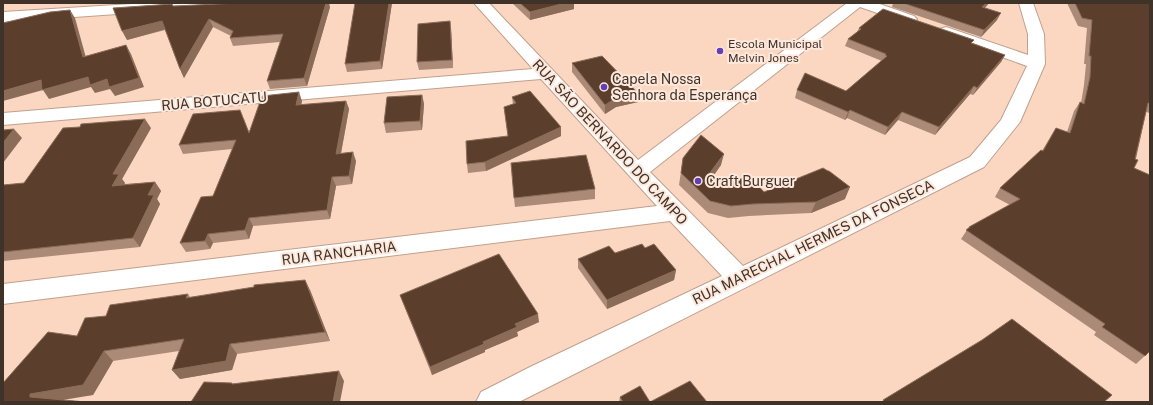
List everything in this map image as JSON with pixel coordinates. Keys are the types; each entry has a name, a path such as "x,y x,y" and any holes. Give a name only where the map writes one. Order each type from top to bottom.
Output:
{"street":[{"path":"3,17 217,3"},
{"name":"RUA SÃO BERNARDO DO CAMPO","path":"480,3 740,280"},
{"path":"637,171 856,3"},
{"path":"862,3 1037,64"},
{"name":"RUA MARECHAL HERMES DA FONSECA","path":"491,402 540,376 740,280 922,188 977,162 1010,122 1037,64 1036,34 1026,3"},
{"name":"RUA BOTUCATU","path":"3,119 546,73"},
{"name":"RUA RANCHARIA","path":"3,294 675,212"}],"building":[{"path":"240,3 326,3 304,78 267,81 283,34 230,38 233,31 209,19 180,69 162,21 122,31 113,8 172,4 173,6"},
{"path":"355,3 389,3 380,61 345,64"},
{"path":"520,3 565,3 530,12"},
{"path":"903,3 986,3 982,7 1001,13 984,30"},
{"path":"1075,3 1150,3 1150,103 1148,103 1135,159 1138,160 1134,168 1150,175 1150,351 1145,356 1102,327 1105,324 966,230 1020,199 1000,188 1041,150 1043,151 1056,128 1070,133 1080,102 1084,104 1090,77 1091,56 1089,56 1092,20 1082,18"},
{"path":"883,9 974,40 971,43 1005,55 977,88 974,86 939,127 902,112 888,127 850,110 848,112 797,90 805,73 846,91 887,56 885,55 886,54 848,39"},
{"path":"70,10 83,57 126,45 139,78 109,87 107,79 90,85 88,77 42,90 41,80 3,91 3,23 50,12"},
{"path":"450,21 452,60 417,62 418,24"},
{"name":"Capela Nossa Senhora da Esperança","path":"602,56 638,93 616,98 605,105 572,63"},
{"path":"530,91 561,127 485,162 467,164 466,141 508,136 504,107 516,103 512,97"},
{"path":"299,92 296,105 346,101 336,154 353,152 349,176 332,177 327,210 249,218 245,230 208,234 205,241 180,243 201,197 213,196 236,140 179,145 193,114 240,110 249,133 262,96"},
{"path":"422,95 420,121 384,123 387,97"},
{"path":"145,119 113,174 119,174 112,186 155,182 148,195 154,195 133,238 3,252 3,185 24,183 63,128 80,127 81,124"},
{"path":"14,129 3,143 3,130"},
{"path":"701,135 724,154 706,178 752,179 764,192 823,168 850,187 816,202 731,206 710,201 681,173 683,158"},
{"path":"586,155 595,189 514,198 511,163"},
{"path":"642,244 645,248 654,244 676,270 607,300 578,259 609,246 615,253"},
{"path":"499,254 538,314 515,324 517,327 483,342 484,344 430,367 400,295"},
{"path":"305,280 325,332 230,344 226,361 172,370 184,339 104,351 83,385 30,394 30,397 86,402 3,402 3,383 48,332 77,336 85,318 106,316 110,305 188,294 186,298 254,287 254,285"},
{"path":"1012,319 1112,395 1104,402 884,402 883,400 982,340"},
{"path":"339,371 333,402 191,402 204,382 232,384"},
{"path":"690,381 707,402 650,402"},
{"path":"640,386 650,402 623,402 620,397"}],"place":[{"name":"Escola Municipal Melvin Jones","path":"720,51"},
{"name":"Capela Nossa Senhora da Esperança","path":"604,87"},
{"name":"Craft Burguer","path":"698,181"}]}
